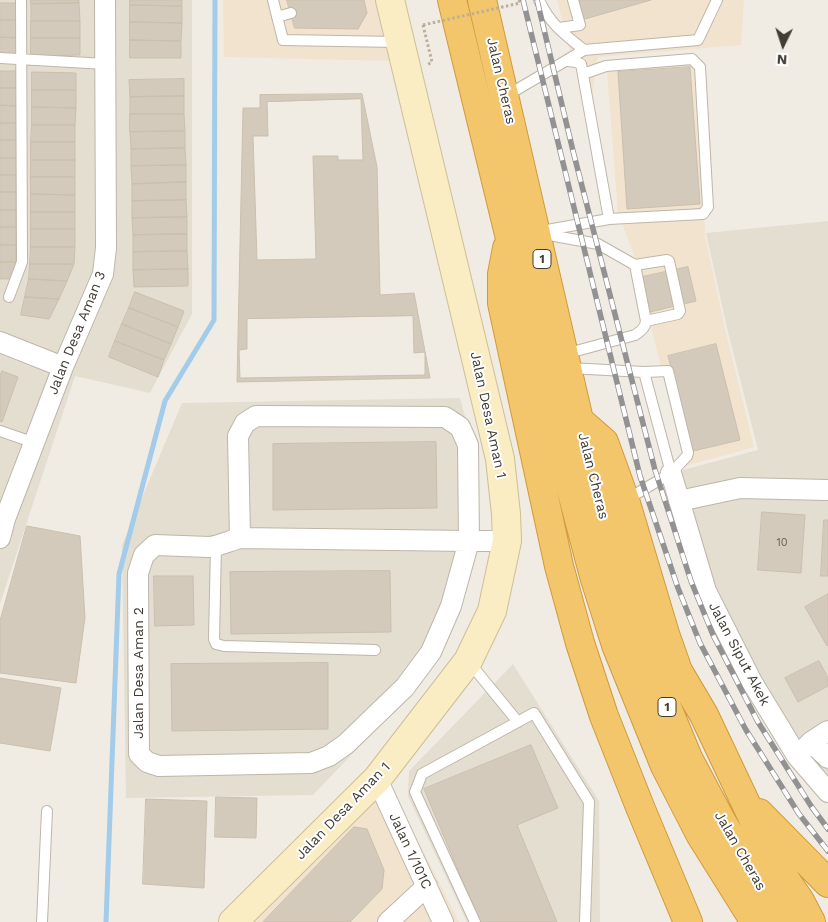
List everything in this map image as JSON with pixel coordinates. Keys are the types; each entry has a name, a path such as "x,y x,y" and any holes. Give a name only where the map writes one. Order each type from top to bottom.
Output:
{"highway":[{"name":"Jalan Cheras","path":"452,0 523,235 565,361 592,474 638,637 688,758 723,824 798,915"},
{"name":"Jalan Cheras","path":"482,0 504,97 523,235 572,494 594,576 616,645 665,766 700,834 755,922"},
{"path":"523,235 502,274 502,303 559,566 580,643 604,716 688,922"},
{"path":"579,420 604,442 625,500 678,671 704,715 798,915 820,922"},
{"path":"738,790 766,821 825,879"},
{"path":"640,807 672,922"}],"street":[{"name":"Jalan Desa Aman 3","path":"2,525 63,367 103,274 106,248 105,0"},
{"name":"Jalan Desa Aman 1","path":"233,922 377,779 468,661 492,611 507,541 500,459 390,0"},
{"path":"0,342 63,367"},
{"path":"240,538 238,436 246,423 256,416 445,417 460,427 468,445 469,541"},
{"name":"Jalan Siput Akek","path":"672,474 706,591 752,682 804,749 828,792"},
{"path":"679,501 740,488 828,490"},
{"name":"Jalan Desa Aman 2","path":"469,541 451,606 431,652 405,687 346,744 329,756 311,763 159,766 147,762 139,754 138,573 144,555 155,545 216,546 240,538 507,541"},
{"path":"804,749 828,731"},
{"path":"804,749 828,758"},
{"name":"Jalan 1/101C","path":"377,779 443,922"},
{"path":"388,922 427,886"}],"lane":[{"path":"9,297 22,262 21,0"},
{"path":"273,0 283,40 401,42"},
{"path":"540,0 546,15 584,50"},
{"path":"559,28 580,25 573,0"},
{"path":"504,97 584,50 698,40 717,0"},
{"path":"277,16 291,13"},
{"path":"0,58 106,64"},
{"path":"523,235 609,219 704,214 708,207 700,67 692,59 606,66 583,74"},
{"path":"568,61 580,64 583,74 609,219"},
{"path":"523,235 598,244 634,265 669,261 680,309 678,314 646,321"},
{"path":"565,361 635,335 645,326 646,321 634,265"},
{"path":"565,361 644,372 668,372 688,453 687,456 672,474 625,500"},
{"path":"644,372 672,474"},
{"path":"0,431 35,443"},
{"path":"216,546 214,639 216,644 224,646 375,650"},
{"path":"468,661 518,722"},
{"path":"475,922 415,792 422,774 534,714 589,802 585,922"},
{"path":"42,922 47,811"}],"path":[{"path":"432,62 423,25 520,1"}],"shaded area":[{"path":"0,0 192,0 192,314 150,393 75,376 0,604"},
{"path":"223,0 378,0 394,61 224,57"},
{"path":"557,0 744,0 741,45 598,57 592,95 584,58 572,59"},
{"path":"690,64 697,69 705,236 754,447 685,466 633,252 618,213 607,71"},
{"path":"828,221 828,803 793,761 673,499 683,470 758,450 727,328 706,233"},
{"path":"460,398 467,424 464,580 381,724 313,795 126,798 122,545 182,403"},
{"path":"513,664 599,801 600,922 467,922 408,796 409,771"},
{"path":"386,777 459,922 246,922"}],"building":[{"path":"31,0 79,0 79,3 31,4"},
{"path":"130,0 182,0 182,6 130,5"},
{"path":"287,0 364,0 367,13 358,29 295,28"},
{"path":"579,0 651,0 585,19"},
{"path":"0,3 18,3 18,20 0,20"},
{"path":"79,3 80,21 31,21 31,4"},
{"path":"130,5 182,6 182,23 130,22"},
{"path":"0,20 18,20 17,38 0,37"},
{"path":"31,21 80,21 80,38 31,38"},
{"path":"130,22 182,23 181,41 130,40"},
{"path":"0,37 17,38 17,55 0,55"},
{"path":"31,38 80,38 80,55 31,56"},
{"path":"130,40 181,41 181,58 130,58"},
{"path":"690,67 700,204 627,209 618,72"},
{"path":"0,71 17,71 17,88 0,88"},
{"path":"32,72 76,73 76,90 32,90"},
{"path":"184,79 184,96 130,97 129,80"},
{"path":"0,88 17,88 16,106 0,105"},
{"path":"32,90 76,90 76,108 32,107"},
{"path":"362,94 377,167 380,295 414,293 430,378 237,382 243,108 260,108 260,95"},
{"path":"184,96 184,114 130,114 130,97"},
{"path":"361,99 363,160 338,160 338,156 313,156 316,259 257,260 253,136 268,136 267,102"},
{"path":"0,105 16,106 16,123 0,123"},
{"path":"32,107 76,108 75,125 32,125"},
{"path":"130,114 184,114 185,131 130,132"},
{"path":"0,123 16,123 16,140 0,140"},
{"path":"32,125 75,125 75,142 31,142"},
{"path":"185,131 185,148 131,149 130,132"},
{"path":"0,140 16,140 16,158 0,158"},
{"path":"31,142 75,142 75,160 31,160"},
{"path":"185,148 186,165 131,166 131,149"},
{"path":"0,158 16,158 16,175 0,175"},
{"path":"31,160 75,160 75,177 31,177"},
{"path":"186,165 186,182 132,184 131,166"},
{"path":"0,175 16,175 16,192 0,192"},
{"path":"31,177 75,177 75,195 31,194"},
{"path":"186,182 186,200 132,201 132,184"},
{"path":"0,192 16,192 16,210 0,210"},
{"path":"31,194 75,195 75,212 31,212"},
{"path":"186,200 187,217 132,218 132,201"},
{"path":"0,210 16,210 16,227 0,227"},
{"path":"31,212 75,212 75,229 31,229"},
{"path":"187,217 187,234 133,235 132,218"},
{"path":"0,227 16,227 16,245 0,245"},
{"path":"31,229 75,229 75,247 31,247"},
{"path":"187,234 187,251 133,252 133,235"},
{"path":"0,245 16,245 16,262 0,262"},
{"path":"31,247 75,247 74,264 30,264"},
{"path":"187,251 188,269 133,270 133,252"},
{"path":"0,262 16,262 15,279 0,279"},
{"path":"30,264 74,264 67,281 29,279"},
{"path":"688,267 696,301 650,312 642,277"},
{"path":"188,269 188,286 134,287 133,270"},
{"path":"29,279 67,281 59,299 25,297"},
{"path":"135,292 184,311 178,327 129,308"},
{"path":"25,297 59,299 49,319 21,315"},
{"path":"129,308 178,327 171,344 122,324"},
{"path":"413,316 414,353 425,352 425,375 240,378 239,350 247,349 247,319"},
{"path":"122,324 171,344 164,360 115,341"},
{"path":"115,341 164,360 158,377 109,357"},
{"path":"716,344 740,440 693,451 668,356"},
{"path":"2,371 18,377 2,422 0,421 0,376"},
{"path":"436,442 437,508 273,510 273,444"},
{"path":"762,512 805,515 801,573 758,570"},
{"path":"824,520 828,520 828,576 821,576"},
{"path":"27,526 80,536 85,618 76,683 0,673 0,621"},
{"path":"390,571 391,632 231,634 230,572"},
{"path":"154,576 193,576 194,625 155,626"},
{"path":"828,594 828,645 827,646 805,607"},
{"path":"819,661 828,678 828,686 798,702 785,678"},
{"path":"328,663 328,729 172,731 171,664"},
{"path":"0,678 61,688 50,751 0,743"},
{"path":"531,745 558,808 517,825 557,922 480,922 424,789"},
{"path":"216,797 257,798 256,838 215,837"},
{"path":"146,799 207,801 204,888 143,884"},
{"path":"354,827 367,829 384,870 382,889 350,922 263,922"}],"waterway":[{"path":"106,922 119,574 165,401 214,320 215,0"}],"railway":[{"path":"523,0 640,476 678,588 700,643 746,730 799,814 828,851"},
{"path":"537,0 573,151 655,470 691,581 713,635 758,722 811,806 828,829"}]}
